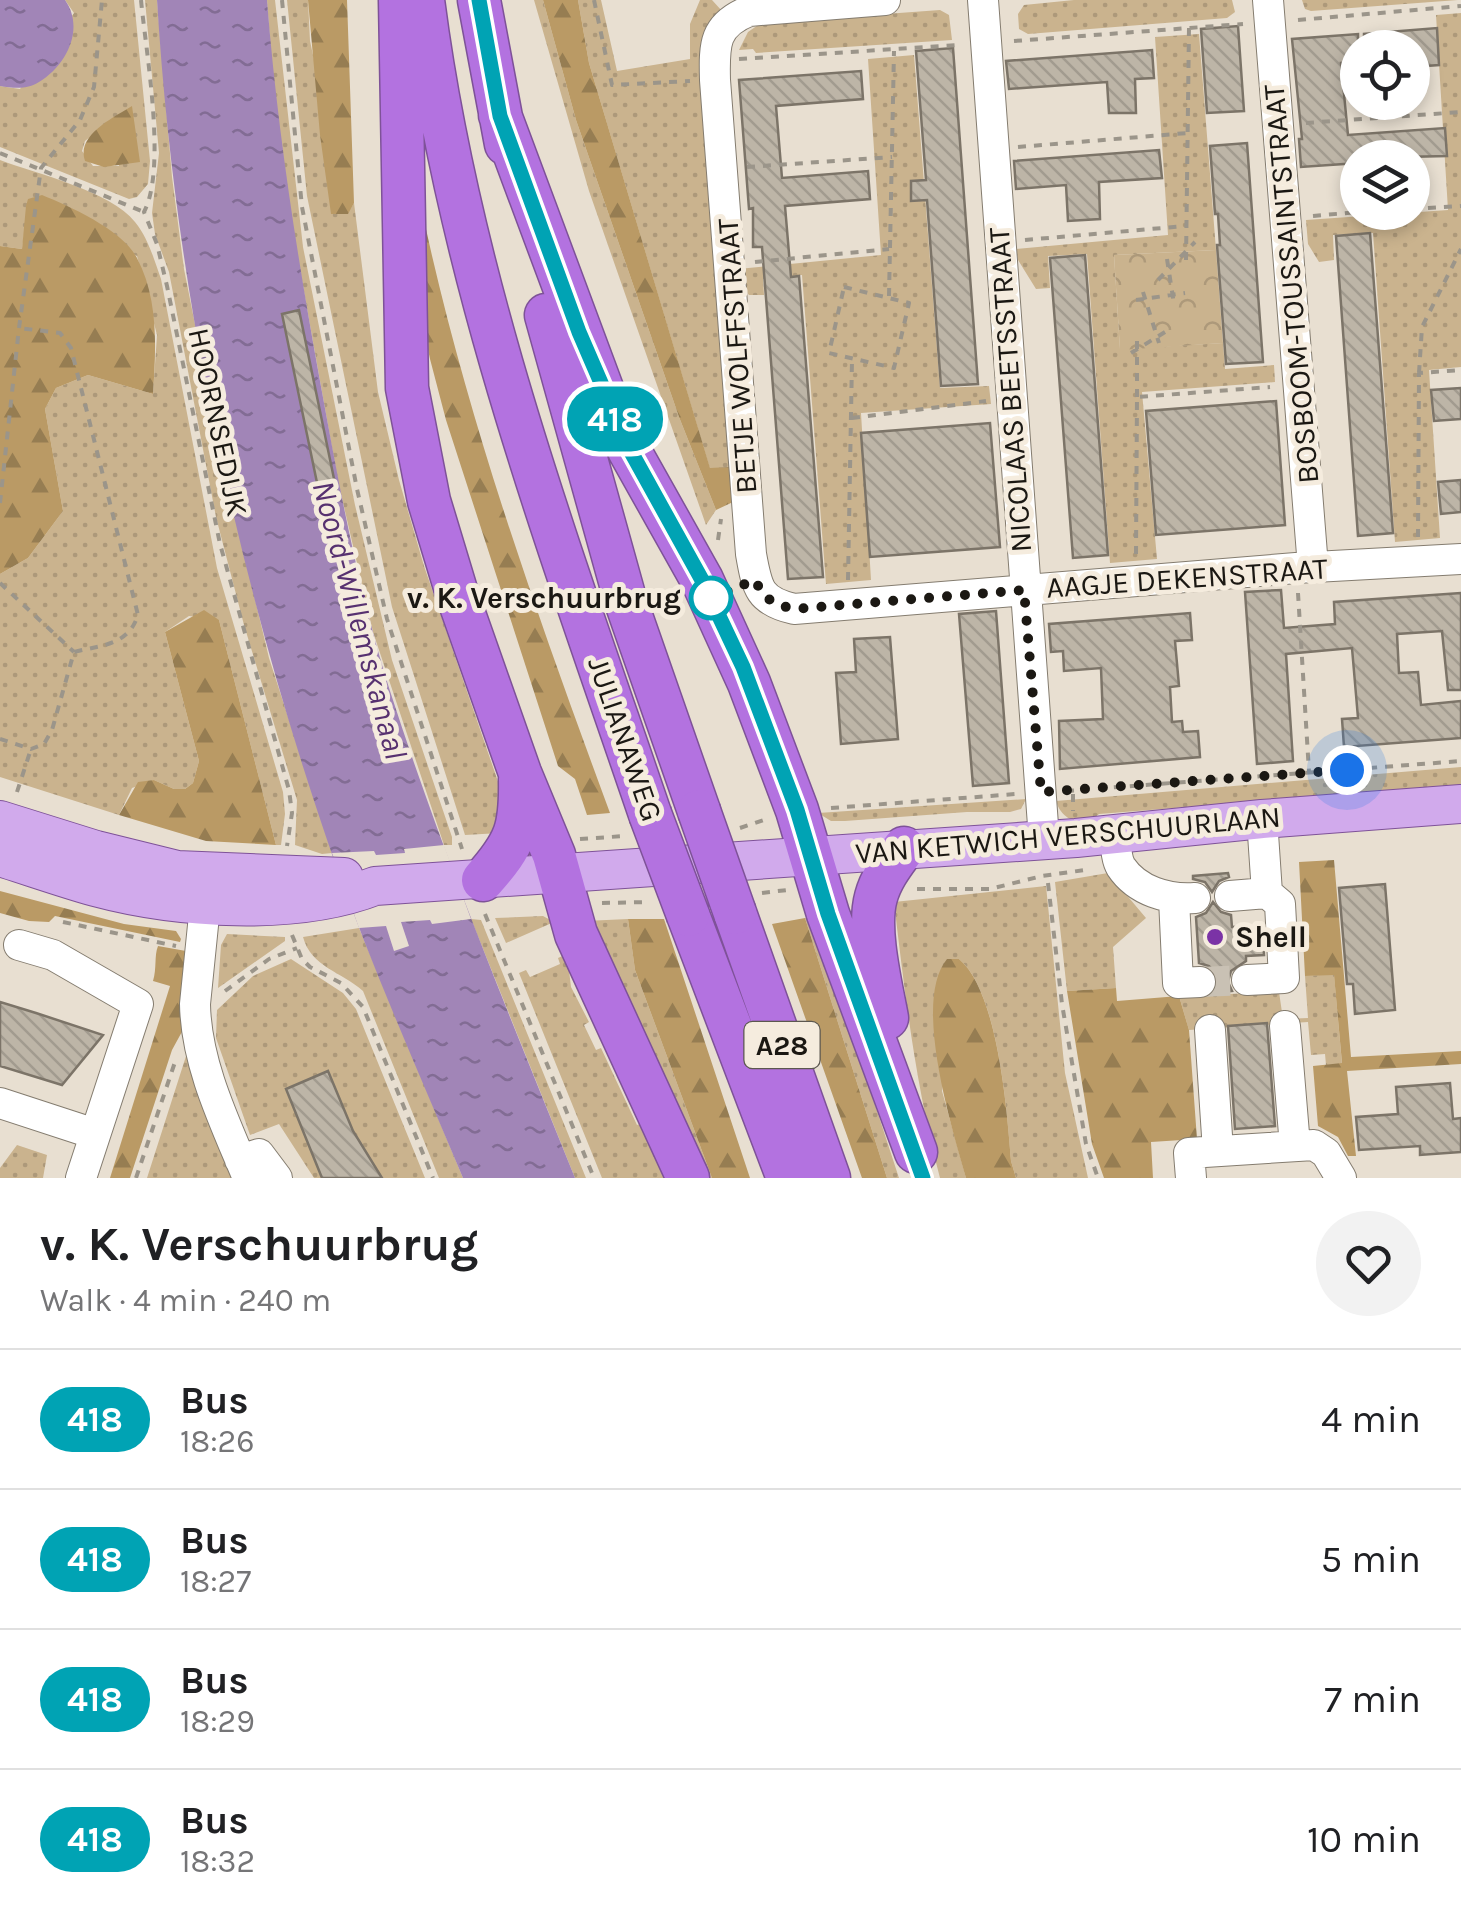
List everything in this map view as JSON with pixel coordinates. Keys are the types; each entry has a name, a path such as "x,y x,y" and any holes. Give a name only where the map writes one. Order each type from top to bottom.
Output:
{"highway":[{"path":"400,0 407,388 423,475 442,547 520,773 561,874 576,934 688,1178"},
{"name":"JULIANAWEG","path":"423,0 444,132 493,336 540,493 650,814 788,1178"},
{"name":"JULIANAWEG","path":"479,0 518,210 625,599 716,820 735,912 829,1178"},
{"name":"A28","path":"500,116 607,402 725,626 797,810 828,914 920,1165"},
{"path":"471,879 502,858 516,837 520,773"},
{"name":"A28","path":"904,848 888,869 873,908 885,1006 920,1165"}],"main road":[{"name":"VAN KETWICH VERSCHUURLAAN","path":"207,888 354,886 561,874 1115,835 1461,804"},
{"path":"8,807 123,858 177,870 207,888"},
{"path":"0,857 138,896 207,888"}],"street":[{"path":"715,70 718,34 728,19 749,11 886,0"},
{"name":"NICOLAAS BEETSSTRAAT","path":"983,0 1044,839"},
{"name":"BOSBOOM-TOUSSAINTSTRAAT","path":"1269,11 1283,218 1300,385 1304,568"},
{"name":"BETJE WOLFFSTRAAT","path":"715,70 755,580 773,604 794,609"},
{"name":"AAGJE DEKENSTRAAT","path":"794,609 1461,559"},
{"path":"1262,819 1267,893"},
{"path":"1115,835 1119,865 1140,886 1184,899 1178,983 1200,982"},
{"path":"207,888 196,1024 204,1065 244,1169 258,1154 277,1178"},
{"path":"1230,896 1267,893 1280,904 1284,978 1247,980"},
{"path":"18,945 53,956 138,1004 81,1178"},
{"path":"1285,1026 1295,1146"},
{"path":"1210,1030 1218,1151"},
{"path":"0,1103 95,1134"},
{"path":"1191,1178 1189,1153 1314,1145 1326,1153 1341,1178"}],"path":[{"path":"0,503 41,168 80,120 94,88 102,0"},
{"path":"0,153 144,212 153,195 155,167 141,0"},
{"path":"282,0 302,207 357,489 392,636 471,879 594,1178"},
{"path":"594,0 612,85 894,51 1189,27 1269,11 1461,6"},
{"path":"1186,260 1189,27"},
{"path":"889,298 894,51"},
{"path":"1277,126 1461,112"},
{"path":"994,149 1188,134"},
{"path":"722,169 892,157"},
{"path":"1430,208 1461,206"},
{"name":"HOORNSEDIJK","path":"144,212 167,286 220,544 289,790 291,825 286,851"},
{"path":"1283,218 1340,213"},
{"path":"1000,242 1185,226"},
{"path":"1158,280 1194,242"},
{"path":"730,264 889,249"},
{"path":"1418,562 1422,326 1461,249"},
{"path":"1167,258 1174,304"},
{"path":"844,286 889,298 909,304 894,368 828,353 844,286"},
{"path":"1136,300 1144,295 1185,293"},
{"path":"1144,295 1158,340"},
{"path":"19,328 60,334 71,348 138,616 128,636 112,644 74,652"},
{"path":"1131,352 1158,340 1164,332"},
{"path":"1136,581 1137,340"},
{"path":"848,605 852,358"},
{"path":"1420,373 1461,370"},
{"path":"1137,398 1300,385"},
{"path":"852,418 1012,398"},
{"path":"1304,568 1308,772"},
{"path":"0,583 74,652"},
{"path":"0,739 31,749 44,744 52,730 74,652"},
{"path":"8,807 31,749"},
{"name":"VAN KETWICH VERSCHUURLAAN","path":"716,820 797,810 1461,761"},
{"path":"1048,882 1062,1004 1086,1144 1098,1178"},
{"path":"63,922 200,950"},
{"path":"292,933 296,948 310,967 341,983 363,1006 434,1178"},
{"path":"136,1178 169,1076 196,1024 251,969 296,948"}],"green space":[{"path":"65,0 134,0 150,161 148,184 137,197 129,199 0,147 0,86 20,89 74,13","holes":["112,119 119,166 93,166 82,151 85,141"]},
{"path":"145,0 157,0 184,269 222,460 269,658 332,853 322,854 295,845 297,800 216,517 169,272 152,213 159,153"},
{"path":"267,0 275,0 303,247 355,505 392,660 452,845 444,845 373,632 338,481 294,236 273,83"},
{"path":"287,0 308,0 310,41 347,214 354,203 378,392 424,566 505,802 500,833 465,835 392,607 307,196"},
{"path":"308,0 347,0 354,203 348,214 331,214"},
{"path":"534,0 543,0 576,120 679,417 716,510 706,525 589,191"},
{"path":"543,0 578,0 589,63 710,468 729,467 733,502 716,510 679,417 576,120"},
{"path":"578,0 601,0 617,71 690,59 690,24 700,0 712,0 722,11 720,270 729,467 710,469 589,63"},
{"path":"1074,0 1232,0 1235,12 1227,18 1028,34 1019,29 1018,14 1024,5"},
{"path":"1302,0 1458,0 1311,11 1305,9"},
{"path":"940,10 949,15 952,40 756,53 753,49 739,50 748,32 761,23"},
{"path":"1461,13 1461,367 1429,370 1440,538 1395,542 1373,233 1333,235 1334,260 1319,262 1308,244 1306,220 1340,218 1340,230 1430,230 1430,211 1448,210 1436,15"},
{"path":"1199,34 1216,250 1114,255 1120,349 1223,343 1225,369 1274,365 1275,382 1142,392 1157,559 1110,563 1087,254 1048,256 1050,288 1036,289 1018,260 1016,249 1168,235 1155,37"},
{"path":"914,55 940,388 989,386 991,404 861,413 871,580 826,584 802,275 763,279 764,295 749,295 740,285 738,269 881,255 868,59"},
{"path":"132,106 140,162 104,167 85,161 86,143 91,135"},
{"path":"0,160 109,201 135,222 150,249 161,279 217,568 283,792 281,845 276,845 219,620 189,616 165,632 199,761 193,783 185,789 174,789 154,780 132,788 119,815 0,777 0,574 28,558 63,511 45,409 56,388 88,375 153,394 157,335 137,256 29,199 22,249 0,246"},
{"path":"416,182 476,423 526,579 610,813 587,815 575,779 558,766 446,420 415,288"},
{"path":"42,195 108,229 137,258 153,308 153,394 88,375 56,388 45,409 63,511 28,558 0,574 0,246 22,249 28,199"},
{"path":"1216,250 1223,343 1120,350 1114,255"},
{"path":"204,610 219,620 276,845 206,841 119,815 138,782 154,780 174,789 185,789 193,783 199,761 165,632"},
{"path":"1461,767 1461,785 1099,814 1088,823 1068,818 1056,801"},
{"path":"1026,799 1021,809 1010,812 845,821 831,821 818,813"},
{"path":"1334,860 1351,1057 1461,1051 1461,1064 1347,1071 1356,1156 1348,1156 1338,1137 1318,1126 1313,1066 1342,1063 1334,975 1305,976 1299,862"},
{"path":"1108,873 1146,918 1113,947 1116,988 1067,991 1055,882"},
{"path":"1046,886 1065,1073 1088,1178 1016,1178 992,1024 972,975 959,959 942,1091 966,1178 940,1178 918,1075 894,902"},
{"path":"0,891 124,924 176,931 181,939 180,942 55,916 49,922 29,921 0,913"},
{"path":"543,916 554,922 506,943 495,918"},
{"path":"805,918 814,918 899,1178 887,1178"},
{"path":"805,918 887,1178 862,1178 772,924"},
{"path":"471,919 481,920 586,1178 575,1178"},
{"path":"628,919 635,970 712,1178 699,1178 585,921"},
{"path":"628,919 664,919 750,1178 712,1178 635,970"},
{"path":"359,928 463,1178 439,1178 363,991 320,962 303,937"},
{"path":"227,934 285,937 285,941 218,988 221,945"},
{"path":"158,946 186,951 184,1028 172,1050 130,1178 110,1178 170,986 153,981"},
{"path":"567,954 571,987 589,1022 584,1025 596,1050 601,1048 637,1125 643,1123 679,1178 602,1178 519,973 526,970 530,977 560,964 558,958"},
{"path":"291,959 343,993 356,1009 425,1178 382,1178 353,1131 322,1178 314,1178 279,1124 250,1135 216,1038 217,1010 253,976"},
{"path":"947,959 959,959 972,975 992,1024 1016,1178 966,1178 945,1098 934,1034 937,978"},
{"path":"1334,974 1342,1064 1326,1065 1325,1054 1311,1055 1308,1022 1189,1030 1179,996 1279,992 1283,1019 1308,1018 1305,976"},
{"path":"1116,988 1117,1001 1179,996 1189,1030 1197,1139 1151,1142 1153,1178 1104,1178 1092,1144 1067,991"},
{"path":"187,1053 235,1178 147,1178"},
{"path":"17,1145 47,1155 43,1178 0,1178 0,1168"}],"water":[{"path":"0,0 65,0 71,11 73,34 65,56 34,85 0,86"},
{"name":"Noord-Willemskanaal","path":"157,0 267,0 282,144 303,286 368,615 432,814 575,1178 463,1178 335,863 269,652 216,438 179,220"}],"pier":[{"path":"444,845 471,919 432,924 430,920 401,922 409,946 394,951 386,926 359,928 332,853 405,853 404,849"}],"building":[{"path":"1238,26 1244,111 1207,113 1201,29"},
{"path":"1437,28 1439,65 1430,66 1430,30 1413,30"},
{"path":"1340,35 1340,120 1347,120 1348,135 1445,128 1447,156 1430,156 1430,140 1340,140 1340,164 1301,167 1292,39"},
{"path":"953,48 978,384 941,386 927,200 911,201 911,181 926,180 916,51"},
{"path":"1152,50 1154,78 1135,79 1136,113 1109,113 1107,82 1009,89 1006,61"},
{"path":"861,71 863,99 776,106 782,178 868,171 870,199 785,206 791,277 799,276 823,577 788,579 762,247 753,247 753,208 749,209 739,80"},
{"path":"1247,143 1263,362 1226,364 1218,214 1210,146"},
{"path":"1159,150 1162,178 1099,182 1100,219 1068,221 1066,185 1016,189 1014,161"},
{"path":"1370,233 1393,533 1358,536 1336,236"},
{"path":"1085,255 1108,555 1073,558 1050,258"},
{"path":"299,310 338,498 321,502 282,314"},
{"path":"1461,388 1461,419 1434,421 1431,390"},
{"path":"1276,401 1285,525 1156,535 1146,411"},
{"path":"990,423 1000,547 870,557 861,433"},
{"path":"1461,480 1461,512 1441,514 1438,482"},
{"path":"1281,590 1284,628 1335,624 1334,602 1461,593 1461,690 1448,690 1442,631 1397,634 1399,673 1418,672 1421,705 1461,701 1461,738 1344,747 1342,719 1358,718 1352,648 1286,654 1293,761 1257,764 1245,592"},
{"path":"996,611 1009,783 973,786 959,614"},
{"path":"1190,613 1192,640 1175,641 1179,686 1170,687 1172,722 1182,721 1183,732 1198,731 1200,757 1060,769 1059,721 1103,719 1101,668 1064,671 1063,651 1051,652 1049,624"},
{"path":"890,637 898,739 841,744 836,673 856,672 854,639"},
{"path":"1228,873 1229,877 1219,881 1212,892 1205,882 1193,879 1193,876"},
{"path":"1385,884 1395,1010 1355,1014 1353,984 1347,984 1339,888"},
{"path":"1213,902 1221,912 1231,915 1232,927 1262,926 1264,955 1246,956 1246,961 1231,971 1228,982 1232,991 1215,993 1219,982 1216,973 1199,963 1196,917 1206,913"},
{"path":"0,1002 103,1035 62,1085 0,1066"},
{"path":"1267,1023 1275,1126 1235,1129 1228,1026"},
{"path":"328,1071 353,1131 382,1178 322,1178 286,1089"},
{"path":"1450,1083 1453,1119 1461,1118 1461,1152 1420,1155 1420,1146 1359,1150 1356,1117 1398,1114 1396,1087"}],"tunnel":[{"path":"1200,982 1247,980"}],"bus line":[{"name":"418","path":"479,0 500,116 579,332 630,450 702,580 743,667 797,810 828,914 923,1178"}],"place":[{"name":"v. K. Verschuurbrug","path":"711,598"},
{"name":"Shell","path":"1215,937"}],"route":[{"path":"711,598 755,580 773,604 794,609 1024,590 1041,792 1347,770"}]}
